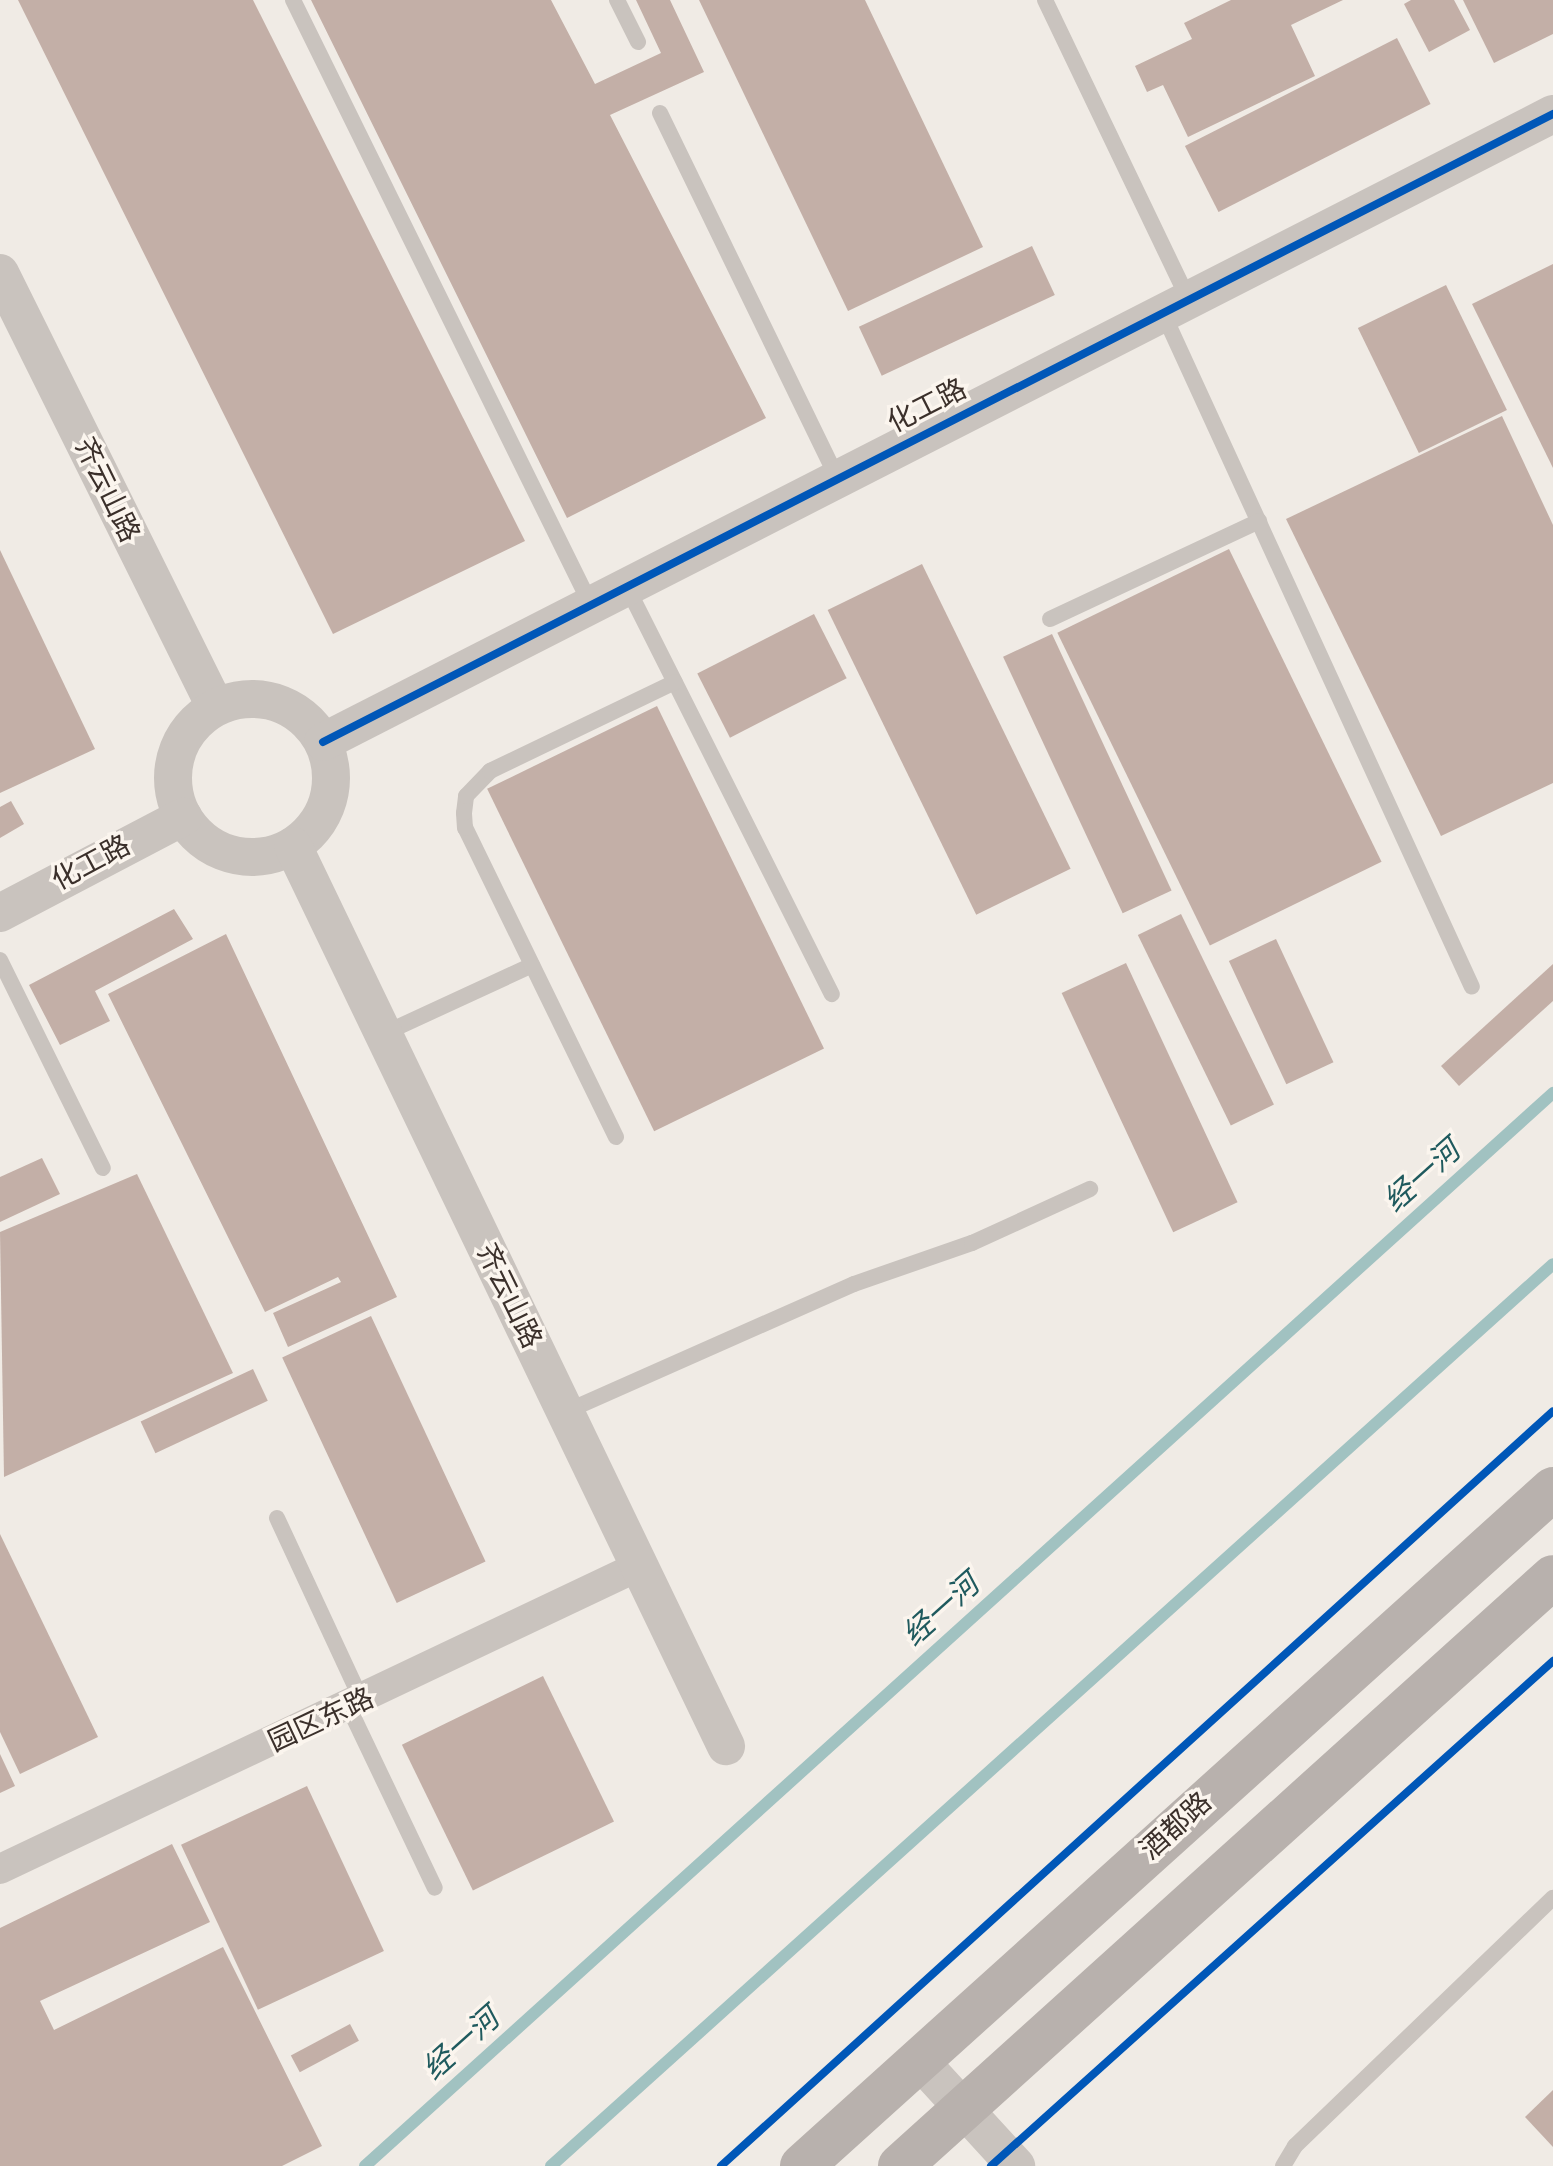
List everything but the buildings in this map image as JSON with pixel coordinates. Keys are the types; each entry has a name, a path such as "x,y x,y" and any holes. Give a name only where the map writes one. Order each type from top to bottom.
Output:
{"main road":[{"name":"酒都路","path":"802,2166 1553,1489"},
{"path":"900,2166 1553,1577"}],"street":[{"name":"化工路","path":"323,742 836,476 1553,114"},
{"name":"齐云山路","path":"0,273 215,707"},
{"path":"267,700 299,714 323,742 329,800 321,818 293,846 257,856 220,851 183,817 175,798 176,755 184,736 215,707 267,700"},
{"name":"化工路","path":"0,913 183,817"},
{"name":"齐云山路","path":"293,846 726,1746"},
{"name":"园区东路","path":"0,1869 356,1704 639,1566"},
{"path":"919,2060 1016,2166"}],"lane":[{"path":"293,0 590,603"},
{"path":"617,0 638,42"},
{"path":"1045,0 1176,305 1259,521 1472,987"},
{"path":"660,113 836,476"},
{"path":"1050,619 1259,521"},
{"path":"625,584 832,994"},
{"path":"616,1137 465,828 466,796 490,771 675,682"},
{"path":"0,960 103,1168"},
{"path":"383,1034 532,965"},
{"path":"565,1412 854,1284 972,1243 1090,1189"},
{"path":"277,1518 435,1888"},
{"path":"1283,2166 1295,2146 1553,1898"}],"waterway":[{"name":"经一河","path":"365,2166 1553,1093"},
{"name":"经一河","path":"551,2166 1553,1264"}],"cycle path":[{"path":"323,742 1553,114"},
{"path":"721,2166 1553,1411"},
{"path":"991,2166 1553,1661"}]}
